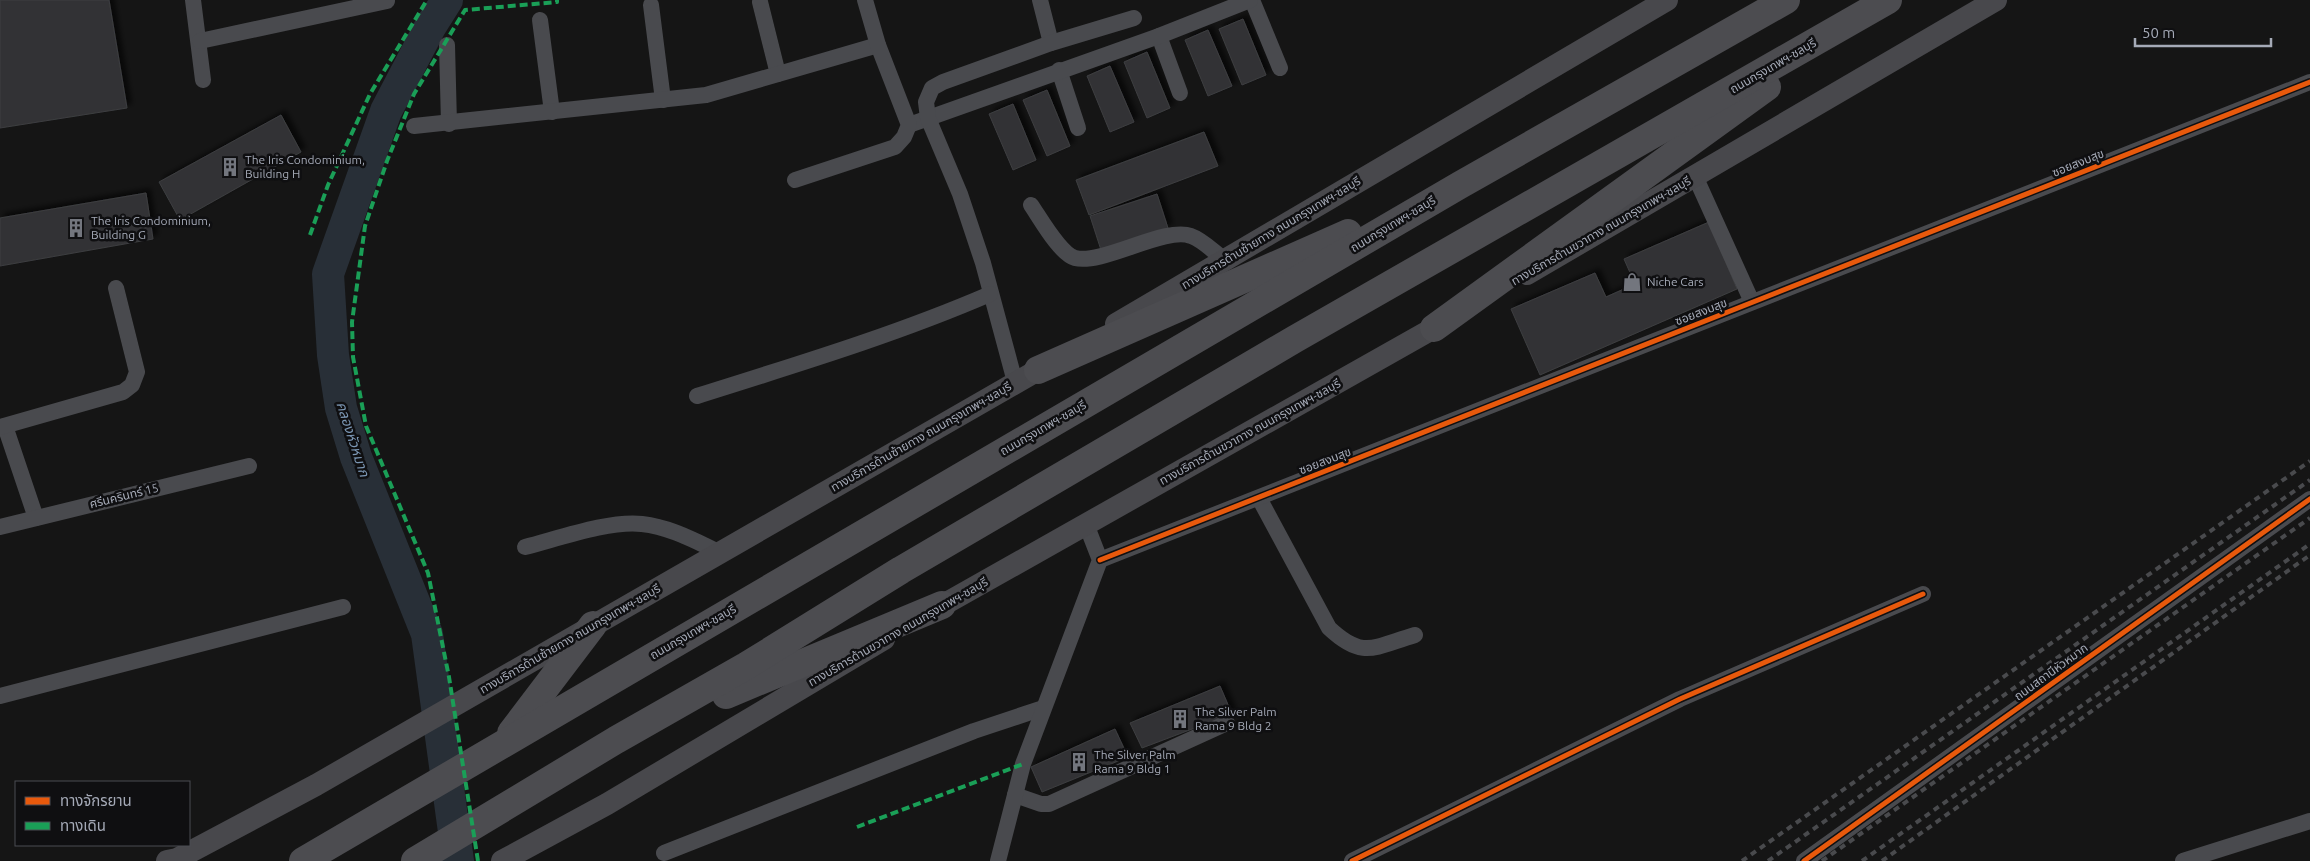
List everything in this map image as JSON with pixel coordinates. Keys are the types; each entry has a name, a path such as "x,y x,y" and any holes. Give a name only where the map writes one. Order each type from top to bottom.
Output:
{"highway":[{"name":"ถนนกรุงเทพฯ-ชลบุรี","path":"304,861 1460,185 1786,0"},
{"name":"ถนนกรุงเทพฯ-ชลบุรี","path":"415,861 616,740 746,666 901,570 1286,344 1885,2"},
{"path":"1434,328 1885,2"},
{"path":"1027,376 1460,185"},
{"path":"616,740 942,605"},
{"path":"505,742 592,625"}],"main road":[{"name":"ทางบริการด้านซ้ายทาง ถนนกรุงเทพฯ-ชลบุรี","path":"167,861 177,859 316,785 592,625 721,553 1027,376 1667,0"},
{"name":"ทางบริการด้านขวาทาง ถนนกรุงเทพฯ-ชลบุรี","path":"502,861 607,804 942,605 1434,328 1996,0"}],"street":[{"path":"193,0 200,41 203,80"},
{"path":"796,180 895,147 904,137 909,125 878,45 865,0"},
{"path":"1040,0 1051,43"},
{"path":"909,125 1059,70 1160,36 1251,0 1280,68"},
{"path":"200,41 387,1"},
{"path":"760,2 778,74"},
{"path":"651,5 663,100"},
{"path":"1027,376 990,294 983,263 960,194 928,118 926,102 932,88 1051,43 1134,18"},
{"path":"540,20 552,112"},
{"path":"1160,36 1180,93"},
{"path":"447,44 449,124"},
{"path":"414,126 449,124 706,95 878,45"},
{"path":"1059,70 1078,128"},
{"name":"ซอยสงบสุข","path":"1100,560 2310,82"},
{"path":"1695,176 1752,302"},
{"path":"1031,205 1062,249 1075,258 1097,256 1176,234 1191,236 1225,260"},
{"path":"36,518 2,426 123,392 132,385 137,372 116,288"},
{"path":"697,396 844,349 942,315 990,294"},
{"name":"ศรีนครินทร์ 15","path":"0,527 249,466"},
{"path":"1259,498 1329,628 1345,643 1364,650 1415,635"},
{"name":"ถนนสถานีหัวหมาก","path":"1804,861 2310,499"},
{"path":"525,547 610,526 640,524 669,530 721,553"},
{"path":"998,861 1014,795 1044,708 1100,560 1086,524"},
{"path":"1352,861 1680,699 1922,594"},
{"path":"0,696 343,607"},
{"path":"664,853 974,731 1044,708"},
{"path":"1014,795 1041,804 1049,804 1228,724"},
{"path":"2183,861 2310,821"}],"building":[{"path":"0,0 109,0 127,108 0,128"},
{"path":"1243,19 1266,75 1242,85 1219,29"},
{"path":"1208,30 1232,86 1208,96 1185,40"},
{"path":"1147,52 1170,108 1147,118 1124,62"},
{"path":"1110,66 1134,122 1110,132 1087,76"},
{"path":"1047,90 1070,146 1047,156 1023,100"},
{"path":"1013,104 1036,160 1013,170 989,114"},
{"name":"The Iris Condominium, Building H","path":"281,115 301,152 180,220 159,182"},
{"path":"1204,132 1218,166 1089,215 1076,180"},
{"name":"The Iris Condominium, Building G","path":"146,193 153,239 0,266 0,218"},
{"path":"1157,194 1168,228 1101,250 1090,216"},
{"path":"1709,222 1737,289 1540,375 1511,309 1595,273 1606,297 1635,284 1624,259"},
{"name":"The Silver Palm Rama 9 Bldg 2","path":"1220,686 1232,714 1142,748 1130,723"},
{"name":"The Silver Palm Rama 9 Bldg 1","path":"1115,729 1128,757 1042,792 1031,767"}],"waterway":[{"name":"คลองหัวหมาก","path":"447,0 430,27 386,111 328,274 333,355 341,408 356,457 427,634 458,861"}],"railway":[{"path":"1742,861 2310,461"},
{"path":"1768,861 2310,480"},
{"path":"1822,861 2310,518"},
{"path":"1862,861 2310,544"},
{"path":"1882,861 2310,555"}],"marked path":[{"path":"310,235 328,185 370,94 427,0"},
{"path":"478,861 449,677 428,573 366,426 353,357 352,322 365,226 387,161 414,94 465,10 557,2 557,0"},
{"path":"857,827 1023,764"}],"cycle path":[{"path":"1100,560 2310,82"},
{"path":"1804,861 2310,499"},
{"path":"1352,861 1680,699 1923,594"}],"place":[{"name":"The Iris Condominium, Building H","path":"230,167"},
{"name":"The Iris Condominium, Building G","path":"76,228"},
{"name":"Niche Cars","path":"1632,282"},
{"name":"The Silver Palm Rama 9 Bldg 2","path":"1180,719"},
{"name":"The Silver Palm Rama 9 Bldg 1","path":"1079,762"}]}
